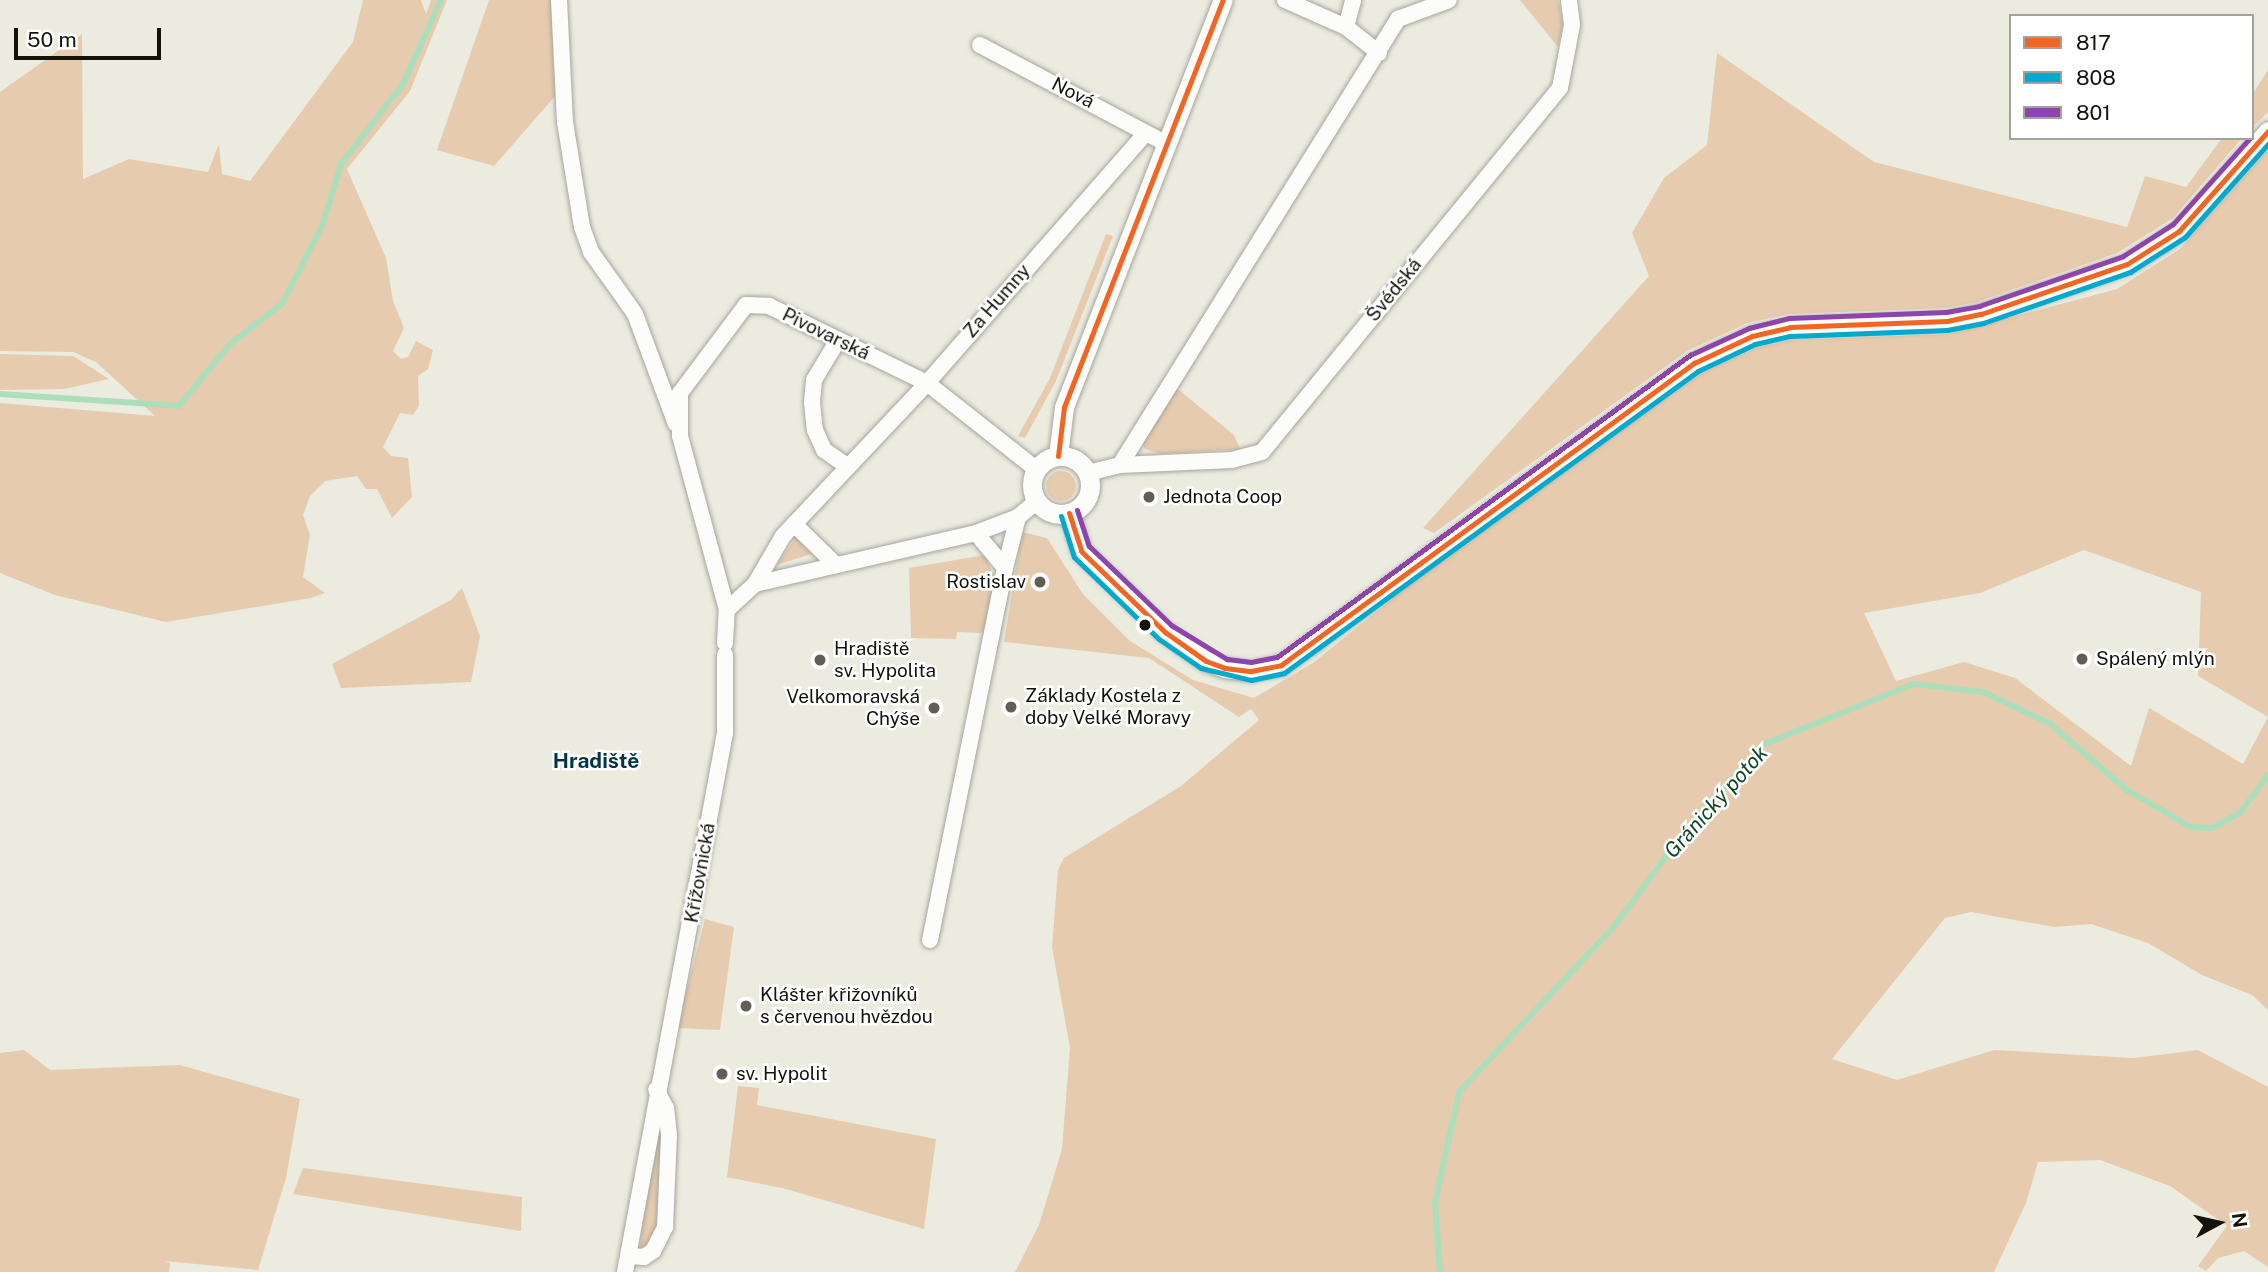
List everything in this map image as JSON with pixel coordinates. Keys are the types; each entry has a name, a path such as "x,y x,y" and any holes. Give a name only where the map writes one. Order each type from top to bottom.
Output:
{"street":[{"path":"559,0 565,122 582,227 590,252 635,314 680,436"},
{"path":"1058,456 1064,407 1223,0"},
{"path":"1285,0 1346,27 1379,53"},
{"path":"1346,27 1353,0"},
{"path":"1121,465 1379,53 1398,19 1401,0"},
{"path":"1398,19 1449,0"},
{"name":"Švédská","path":"1088,473 1121,465 1232,460 1262,452 1560,88 1572,25 1569,0"},
{"name":"Nová","path":"980,46 1165,143"},
{"path":"1069,513 1081,551 1165,632 1206,661 1225,668 1251,671 1281,665 1694,363 1752,336 1790,327 1908,322 1981,314 2144,256 2186,225 2268,131"},
{"name":"Za Humny","path":"755,584 794,524 926,383 1145,134"},
{"name":"Pivovarská","path":"727,610 680,436 680,393 746,305 769,306 926,383 1036,469"},
{"path":"838,340 814,380 812,403 815,430 824,450 848,467"},
{"path":"1058,456 1076,460 1088,473 1088,496 1069,513 1049,512 1037,501 1032,485 1036,469 1058,456"},
{"path":"727,610 755,584 976,533 1018,517 1037,501"},
{"path":"930,940 1005,568 1018,517"},
{"path":"794,524 836,565"},
{"path":"976,533 1005,568"},
{"name":"Křížovnická","path":"627,1264 656,1089 725,733 727,610"},
{"name":"Křížovnická","path":"627,1264 653,1251 665,1227 669,1135 666,1108 656,1089"}],"shaded area":[{"path":"363,0 421,0 426,14 431,0 447,0 410,91 347,169 386,258 393,301 404,328 393,351 401,359 408,357 416,341 433,350 428,369 418,376 419,406 413,415 400,413 383,447 391,456 408,458 412,497 392,518 377,489 366,489 357,476 325,481 310,496 303,515 310,535 303,577 325,593 311,598 166,622 55,595 0,573 0,403 155,416 96,362 73,352 0,351 0,92 82,34 83,179 129,159 208,172 219,144 222,174 250,181 353,42"},
{"path":"489,0 552,0 556,95 494,166 437,150"},
{"path":"1520,0 1558,0 1563,23 1558,47"},
{"path":"1717,53 1874,162 2127,227 2145,176 2186,187 2221,140 2240,140 2173,218 2117,253 1977,302 1946,308 1789,314 1747,323 1687,351 1434,533 1423,528 1649,276 1632,233 1664,178 1707,145"},
{"path":"2268,70 2268,112 2254,126 2254,92"},
{"path":"2268,150 2268,717 2268,1010 2252,995 2202,975 2148,943 2091,924 2054,927 1971,912 1945,918 1832,1059 1897,1080 1994,1050 2134,1058 2198,1050 2268,1087 2268,1267 2244,1251 2218,1258 2206,1271 2198,1266 2227,1226 2170,1186 2100,1160 2038,1162 2026,1203 1994,1272 1015,1272 1039,1225 1062,1149 1070,1048 1052,947 1058,870 1064,858 1181,786 1259,720 1251,709 1239,717 1149,658 1004,642 1022,532 1047,538 1083,594 1130,641 1193,680 1254,698 1313,663 1429,569 1700,374 1756,348 1792,340 1948,334 2117,289 2180,249","holes":["2084,550 2201,592 2198,676 2268,717 2243,764 2149,708 2131,766 2015,678 1964,662 1896,681 1864,613 1980,593"]},
{"path":"1106,234 1113,236 1056,381 1025,438 1018,436 1050,378"},
{"path":"0,354 73,356 109,379 64,389 0,390"},
{"path":"1174,386 1234,435 1240,449 1161,454 1145,449 1142,442"},
{"path":"1061,471 1072,475 1076,486 1072,497 1061,501 1050,497 1046,486 1050,475"},
{"path":"797,536 814,553 777,565"},
{"path":"985,555 995,579 991,620 983,633 957,632 956,639 911,638 909,568"},
{"path":"462,588 480,636 471,682 341,688 332,664 451,600"},
{"path":"705,919 734,927 720,1030 677,1028"},
{"path":"24,1050 50,1070 180,1065 300,1099 286,1178 258,1270 165,1261 170,1263 169,1272 0,1272 0,1053"},
{"path":"738,1086 759,1088 757,1105 936,1139 924,1229 786,1189 727,1177"},
{"path":"660,1109 664,1127 660,1231 644,1249 640,1245"},
{"path":"303,1168 522,1197 521,1231 293,1194"}],"waterway":[{"path":"0,394 179,406 230,344 282,304 323,224 341,164 403,84 441,0"},
{"name":"Gránický potok","path":"1440,1272 1435,1203 1459,1092 1616,924 1687,828 1762,745 1914,684 1983,692 2049,723 2127,790 2191,827 2212,828 2240,813 2268,775"}],"transit line":[{"name":"817","path":"1058,456 1064,407 1223,0"},
{"name":"817","path":"1069,513 1081,551 1165,632 1206,661 1225,668 1251,671 1281,665 1694,363 1752,336 1790,327 1947,321 1981,314 2127,264 2179,231 2268,131"},
{"name":"801","path":"1077,510 1089,546 1171,625 1227,659 1251,662 1277,657 1690,355 1749,328 1789,318 1946,312 1979,306 2123,256 2173,224 2248,140"},
{"name":"808","path":"1061,516 1074,557 1159,639 1201,668 1251,680 1284,673 1698,371 1755,344 1791,336 1947,330 1983,323 2130,272 2185,237 2268,144"}],"place":[{"name":"Jednota Coop","path":"1149,497"},
{"name":"Rostislav","path":"1040,582"},
{"name":"Spálený mlýn","path":"2082,659"},
{"name":"Hradiště sv. Hypolita","path":"820,660"},
{"name":"Základy Kostela z doby Velké Moravy","path":"1011,707"},
{"name":"Velkomoravská Chýše","path":"934,708"},
{"name":"Klášter křižovníků s červenou hvězdou","path":"746,1006"},
{"name":"sv. Hypolit","path":"722,1074"}],"district":[{"name":"Hradiště","path":"596,761"}]}
